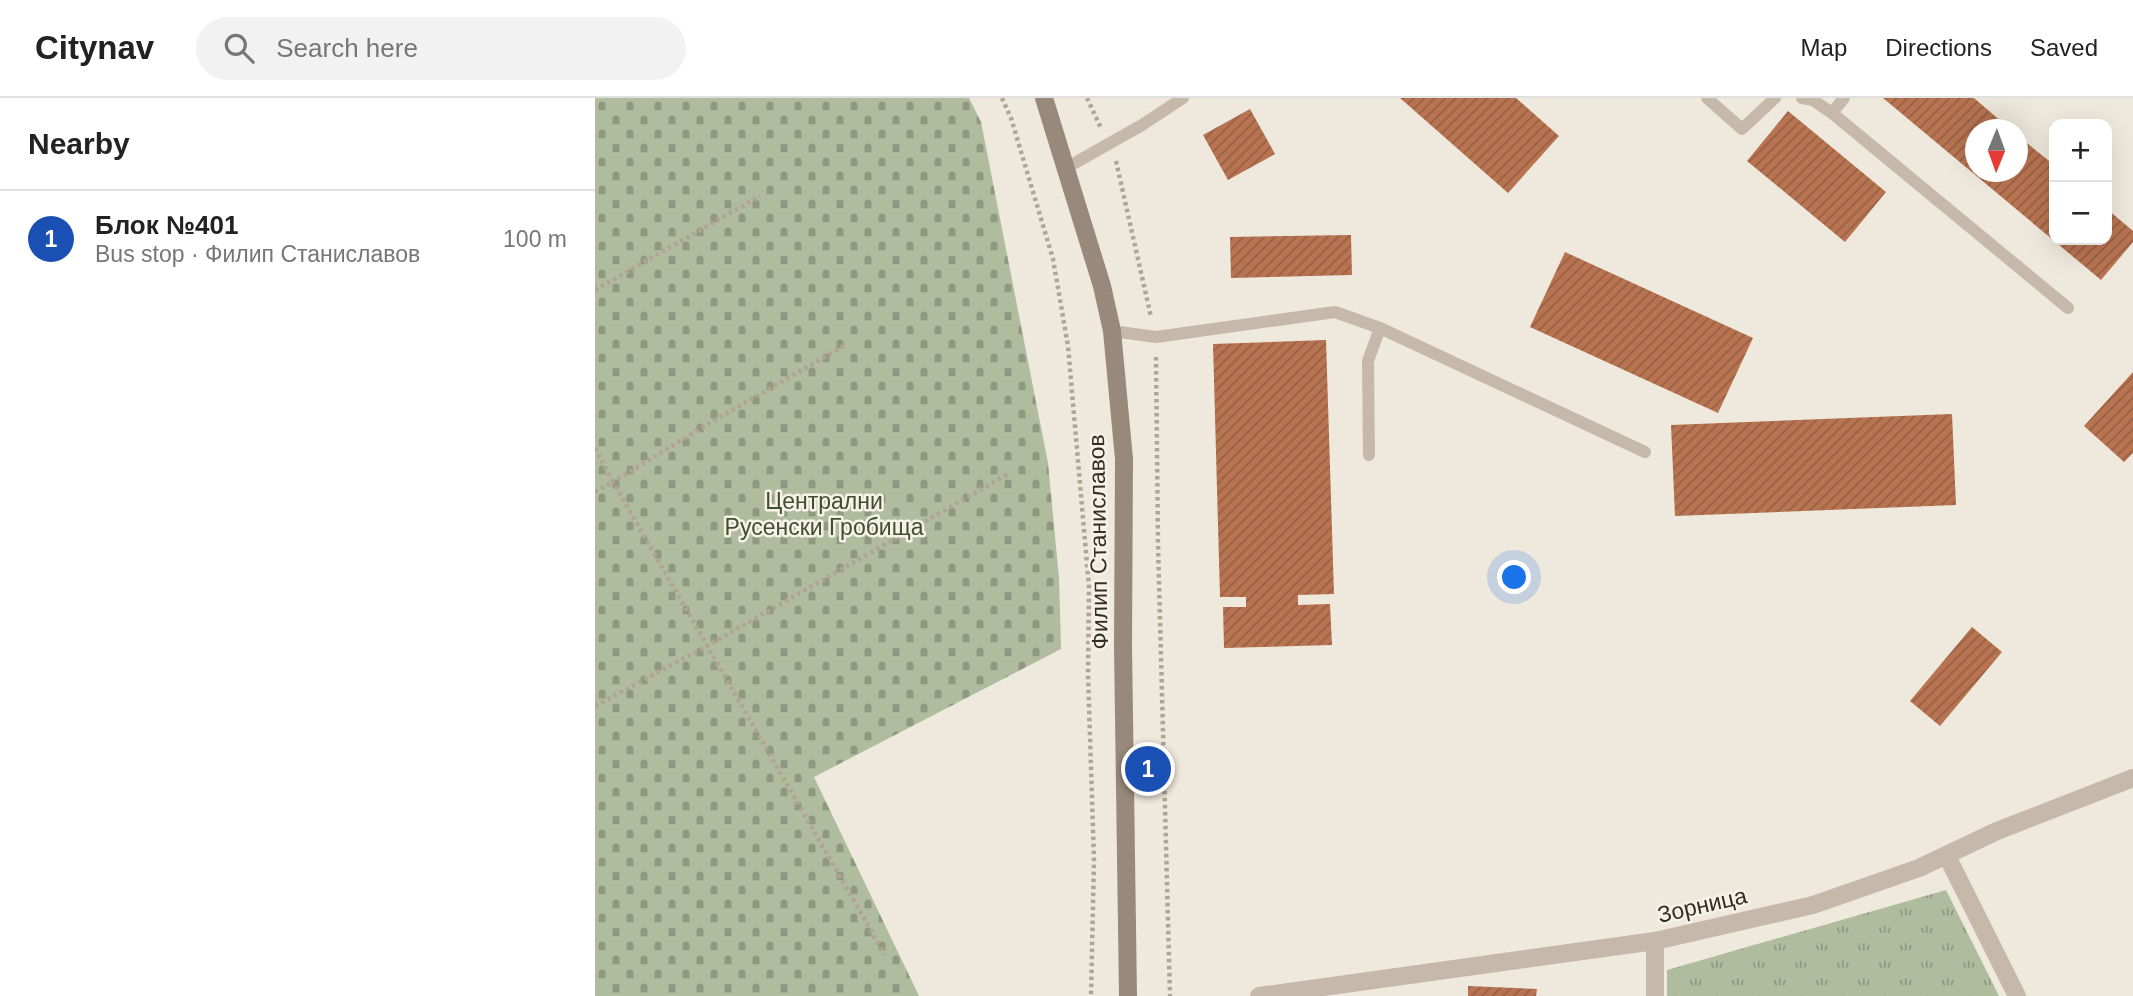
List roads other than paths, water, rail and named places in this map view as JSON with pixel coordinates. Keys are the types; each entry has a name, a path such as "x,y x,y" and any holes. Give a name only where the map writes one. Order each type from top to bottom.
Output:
{"main road":[{"name":"Филип Станиславов","path":"1044,98 1102,286 1112,331 1124,459 1123,646 1128,996"}],"street":[{"name":"Зорница","path":"1259,996 1655,941 1813,905 1919,868 1997,831 2133,778"},
{"path":"1947,856 2017,996"},
{"path":"1655,941 1655,996"}],"lane":[{"path":"1066,168 1142,125 1183,98"},
{"path":"1707,98 1742,129 1775,98"},
{"path":"1802,98 1814,100 1832,113 2068,308"},
{"path":"1832,113 1844,98"},
{"path":"1112,331 1156,337 1335,312 1380,328 1646,452"},
{"path":"1369,455 1368,360 1380,328"}],"place":[{"name":"Блок №401","path":"1148,769"}],"park label":[{"name":"Централни Русенски Гробища","path":"824,514"}]}
